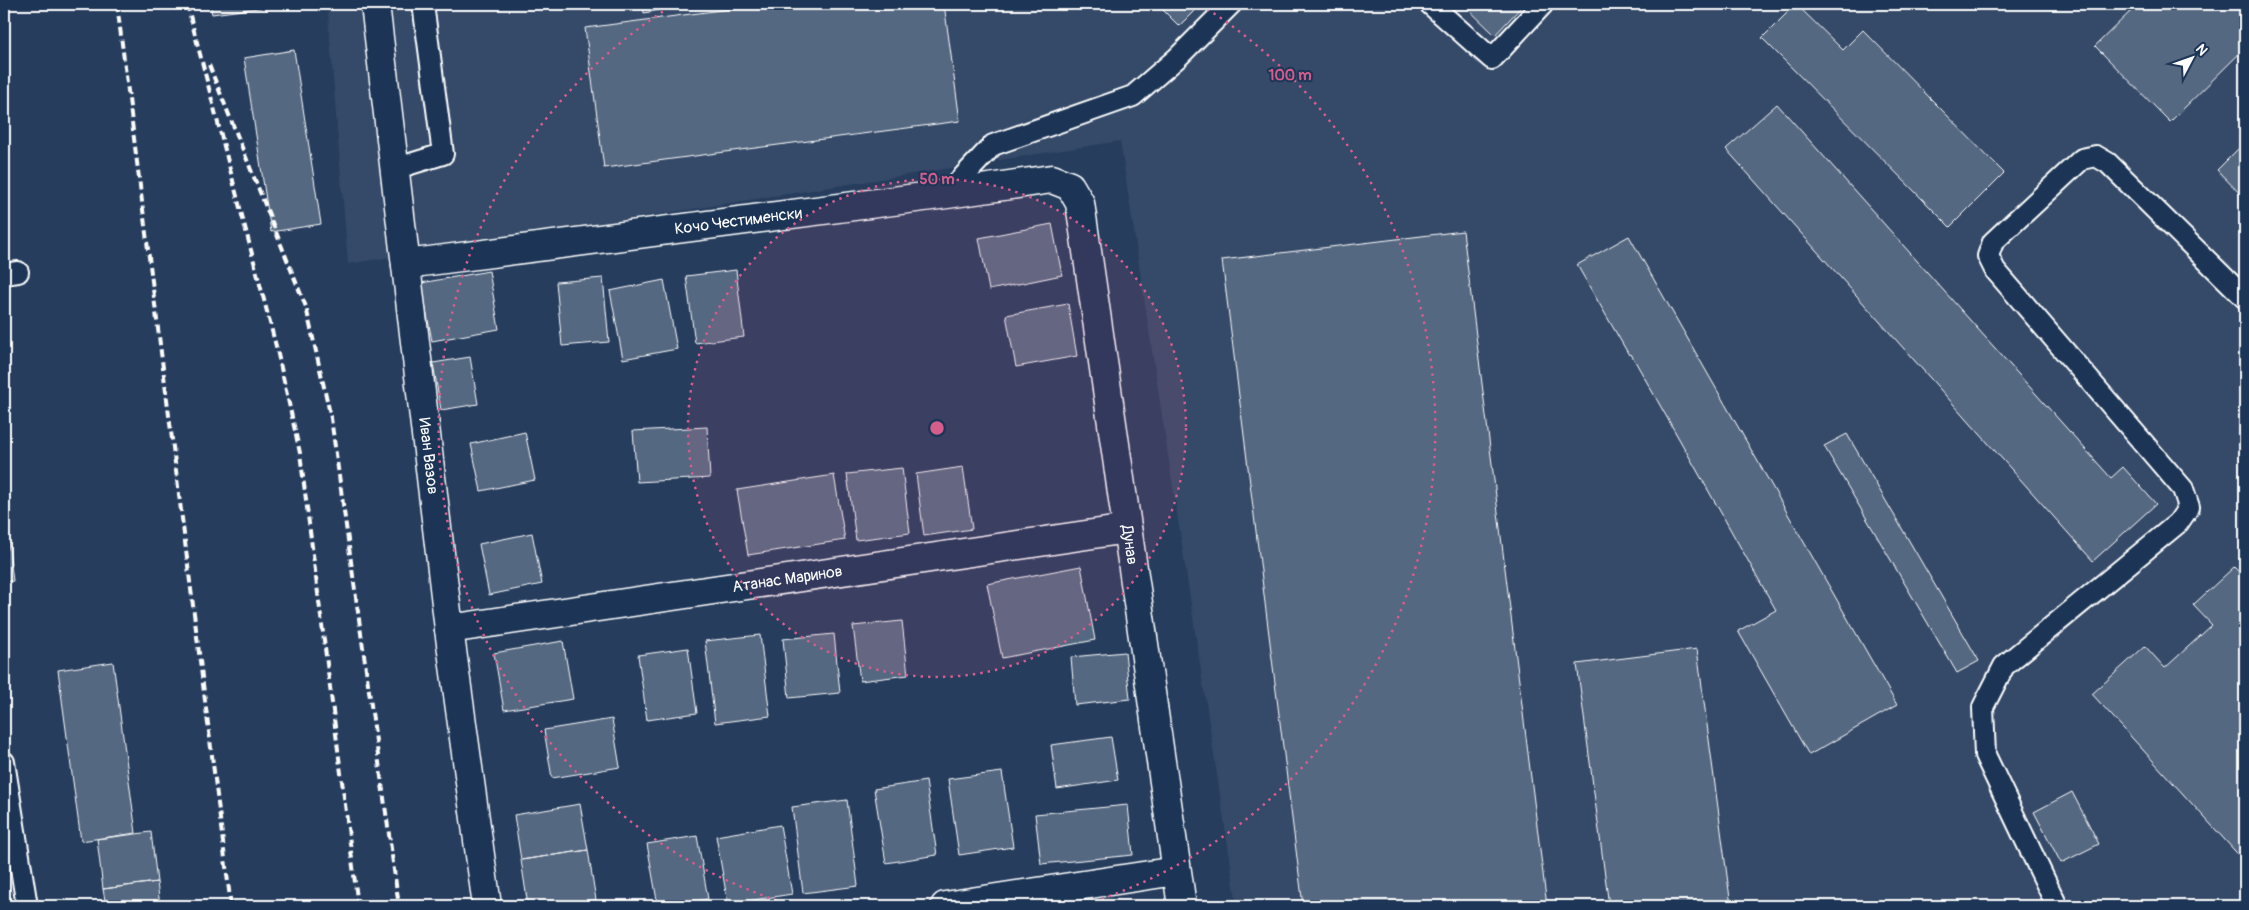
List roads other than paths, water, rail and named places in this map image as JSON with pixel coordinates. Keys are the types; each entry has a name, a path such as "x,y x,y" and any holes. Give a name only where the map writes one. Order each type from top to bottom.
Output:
{"street":[{"name":"Иван Вазов","path":"375,4 449,629 488,906"},
{"name":"Кочо Честименски","path":"406,264 1052,179 1070,186"},
{"name":"Дунав","path":"1070,186 1080,204 1182,906"},
{"name":"Атанас Маринов","path":"449,629 1127,529"},
{"path":"945,906 1176,871"}],"lane":[{"path":"394,169 443,154 423,4"},
{"path":"947,194 993,145 1133,96 1177,58 1231,4"},
{"path":"1430,4 1492,59 1543,4"},
{"path":"2057,906 1985,755 1983,707 2004,666 2178,523 2189,507 2183,489 1995,270 1988,256 1993,242 2082,158 2096,156 2108,163 2245,298"},
{"path":"4,762 27,906"}],"railway":[{"path":"117,4 231,906"},
{"path":"187,4 277,350 300,453 358,906"},
{"path":"209,65 306,307 331,418 399,906"}]}
